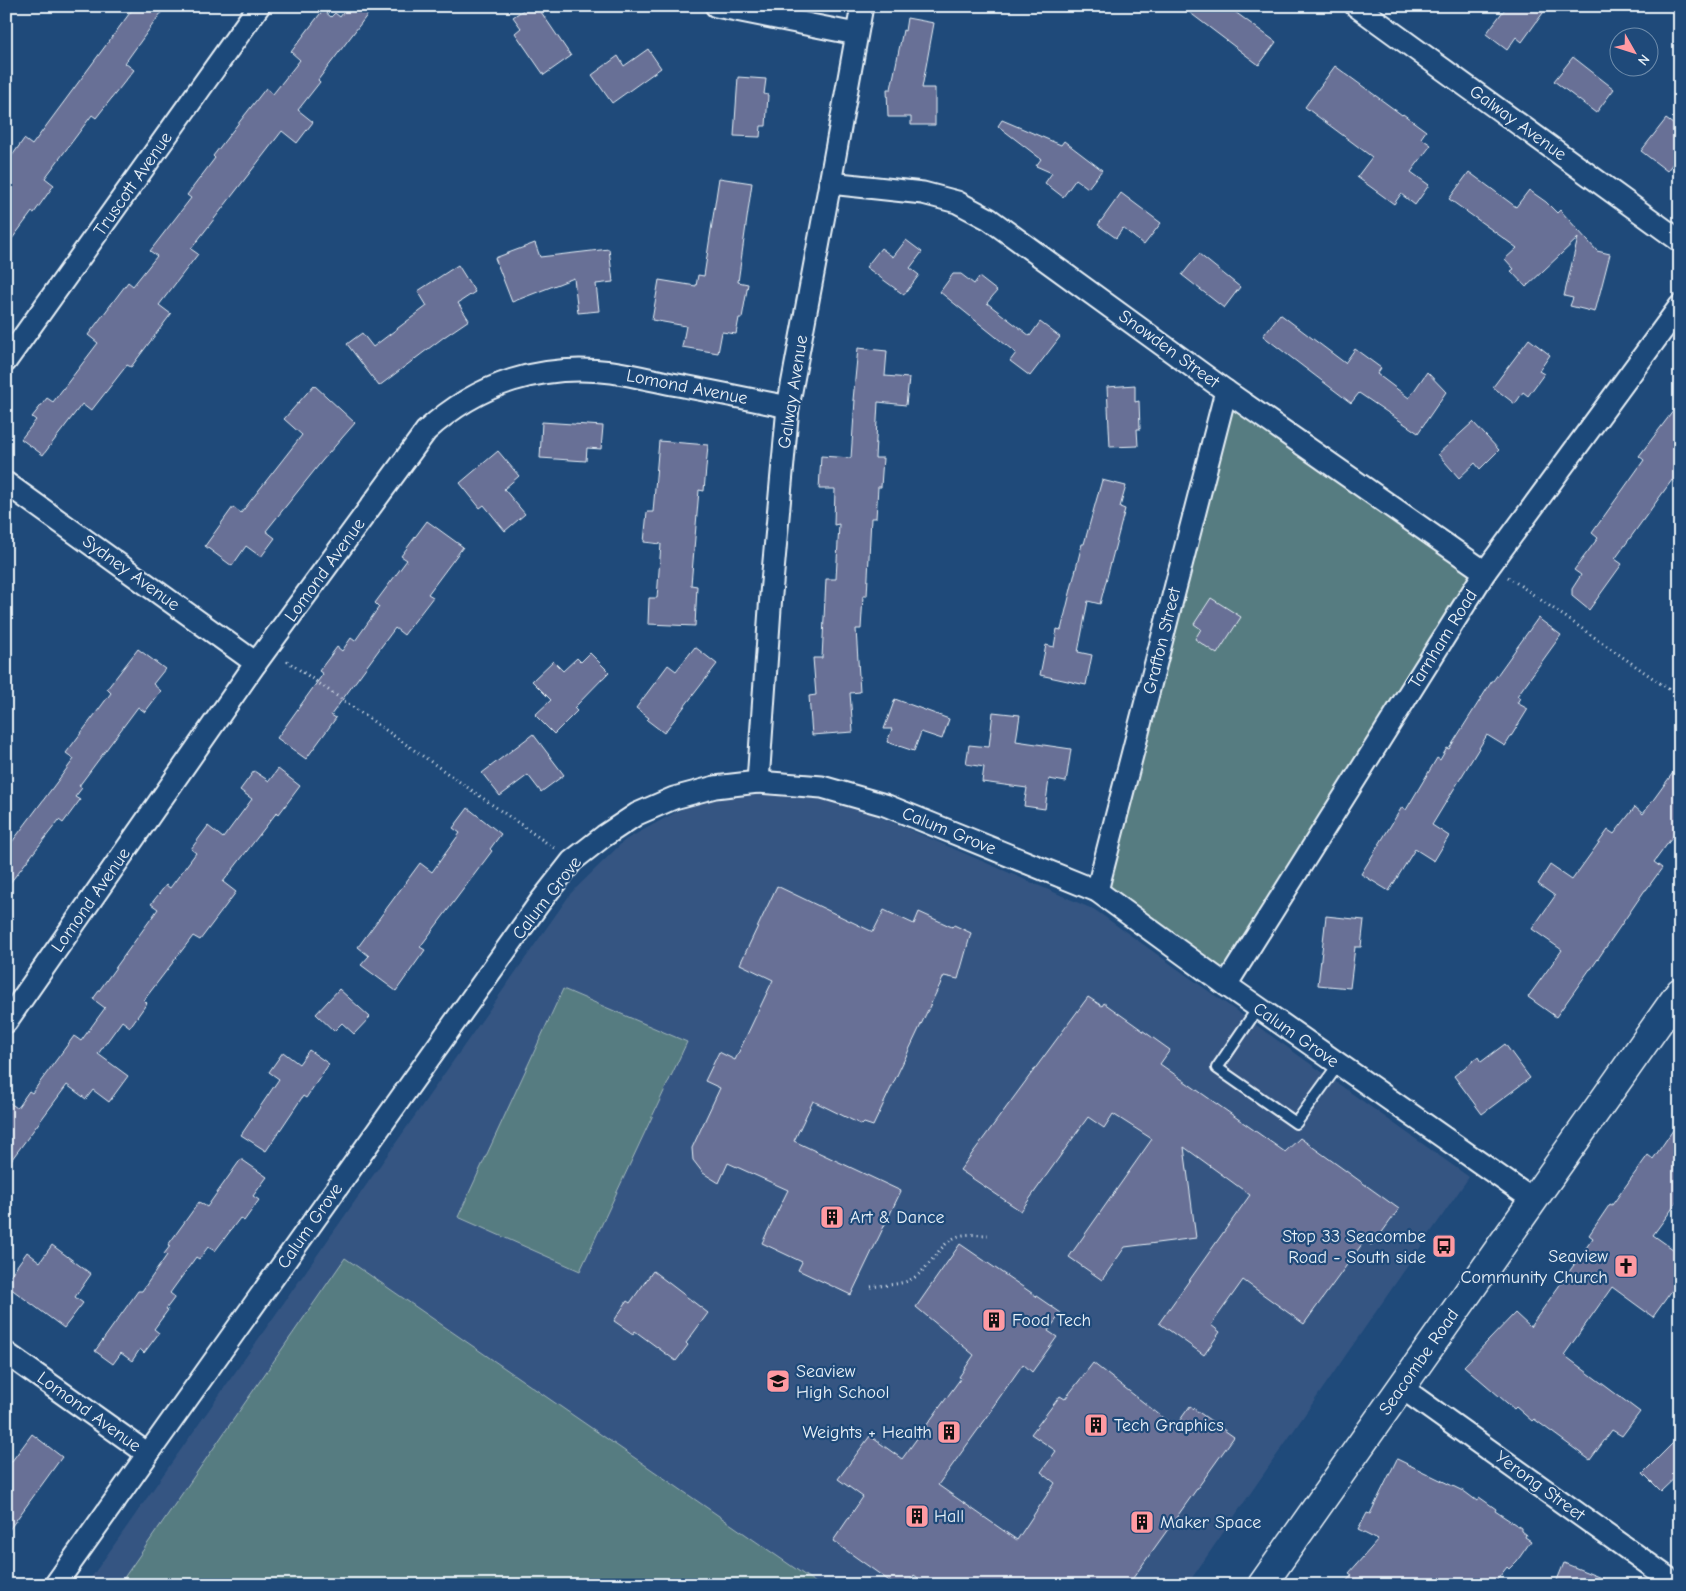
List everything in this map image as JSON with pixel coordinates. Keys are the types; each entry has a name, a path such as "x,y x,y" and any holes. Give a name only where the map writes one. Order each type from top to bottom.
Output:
{"main road":[{"name":"Seacombe Road","path":"1262,1585 1680,992"}],"street":[{"name":"Truscott Avenue","path":"6,361 259,6"},
{"path":"716,6 856,34"},
{"name":"Galway Avenue","path":"758,782 771,594 788,407 862,6"},
{"name":"Galway Avenue","path":"1356,6 1680,240"},
{"name":"Snowden Street","path":"830,183 923,193 957,202 989,219 1226,391 1488,568"},
{"name":"Tarnham Road","path":"1226,985 1488,568 1680,306"},
{"name":"Lomond Avenue","path":"6,1022 262,655 426,432 443,415 500,384 521,377 562,370 613,372 788,407"},
{"name":"Grafton Street","path":"1097,891 1226,391"},
{"name":"Sydney Avenue","path":"6,483 262,655"},
{"name":"Calum Grove","path":"55,1585 540,902 572,861 604,836 637,814 674,798 715,787 758,782 822,787 885,805 1097,891 1338,1065 1533,1200"},
{"name":"Lomond Avenue","path":"6,1353 148,1454"},
{"name":"Yerong Street","path":"1402,1388 1678,1585"}],"lane":[{"path":"1258,1008 1217,1068 1296,1123 1338,1065"}],"path":[{"path":"1488,568 1680,697"},
{"path":"262,655 572,861"},
{"path":"871,1287 912,1280 956,1237 988,1235"}],"shaded area":[{"name":"Seaview High School","path":"755,789 811,795 871,813 1095,910 1469,1177 1187,1585 86,1585 571,893 625,840 689,805"}],"green space":[{"path":"1230,400 1477,574 1225,976 1106,889"},
{"path":"563,989 687,1042 580,1271 458,1217"},
{"path":"345,1258 819,1585 119,1585"}],"building":[{"path":"135,6 166,6 125,63 134,70 96,118 92,115 45,178 54,185 6,247 6,164 24,139 32,145"},
{"path":"348,6 374,6 318,80 320,82 298,110 313,122 297,143 282,131 191,249 198,254 159,305 171,314 131,367 127,365 91,411 82,404 43,455 21,439 36,420 32,417 47,398 53,402 98,343 88,335 128,282 133,286 157,256 150,251 191,198 187,195 215,158 213,156 266,88 273,94 300,60 291,52 323,10 331,17 335,13 340,17"},
{"path":"529,6 537,6 571,56 544,75 515,33 521,28 513,17"},
{"path":"1181,6 1227,6 1276,42 1259,65"},
{"path":"1507,6 1548,6 1522,42 1516,37 1507,50 1486,34"},
{"path":"907,18 934,23 922,88 935,88 935,125 911,125 911,117 888,117 887,89 891,89"},
{"path":"648,49 661,68 612,103 592,75 618,56 624,66"},
{"path":"1573,57 1614,89 1596,113 1554,81"},
{"path":"1335,66 1426,131 1421,138 1431,145 1411,172 1429,185 1415,205 1401,194 1394,204 1357,177 1372,157 1305,107"},
{"path":"738,77 766,79 764,94 768,95 766,126 761,126 760,137 734,136"},
{"path":"1666,119 1680,129 1680,154 1667,171 1641,151"},
{"path":"1002,120 1061,145 1064,141 1102,170 1088,188 1076,179 1063,197 1045,183 1052,173 1036,166 1041,159 998,126"},
{"path":"1469,172 1516,207 1529,190 1546,202 1557,213 1560,210 1597,251 1610,254 1595,312 1570,306 1573,298 1564,296 1578,238 1526,287 1511,271 1514,269 1505,259 1517,248 1449,199"},
{"path":"719,178 752,183 738,282 748,284 742,318 739,318 736,334 722,332 718,353 682,347 686,326 652,320 659,280 696,286 698,275 704,276"},
{"path":"1121,193 1161,223 1144,245 1123,228 1116,238 1098,225"},
{"path":"906,240 922,252 910,268 919,275 904,295 866,267 881,248 893,257"},
{"path":"535,243 540,257 609,249 613,282 596,284 599,311 578,313 574,278 512,302 495,258"},
{"path":"1199,254 1240,287 1224,308 1182,275"},
{"path":"458,265 475,292 458,303 469,320 379,386 347,344 362,333 373,347 427,306 418,291"},
{"path":"953,274 961,274 974,284 979,277 997,291 987,303 1030,336 1040,322 1060,337 1030,376 1010,361 1016,353 940,292"},
{"path":"1280,314 1345,363 1355,349 1381,368 1377,374 1409,398 1427,372 1446,392 1418,433 1359,393 1351,403 1263,336"},
{"path":"1529,339 1550,355 1539,371 1544,374 1528,396 1523,392 1515,404 1493,387"},
{"path":"858,348 887,351 885,376 909,378 906,405 878,402 875,458 883,458 881,487 878,487 876,518 871,518 867,596 863,596 861,629 856,629 860,692 850,693 853,732 812,735 809,696 816,695 813,658 822,658 826,579 836,579 839,524 834,525 835,489 819,489 821,456 851,458 855,400 853,400"},
{"path":"314,385 355,423 266,531 275,538 261,557 246,546 232,566 205,546 233,507 241,513 302,435 284,419"},
{"path":"1135,385 1135,402 1139,401 1140,429 1137,429 1138,446 1110,447 1107,387"},
{"path":"1680,402 1680,486 1672,480 1615,559 1622,564 1589,610 1572,596 1572,589 1581,575 1574,570 1598,538 1592,533 1644,460 1639,456"},
{"path":"542,422 603,426 601,449 587,448 586,461 540,458"},
{"path":"1473,422 1499,450 1480,469 1475,463 1459,478 1438,454"},
{"path":"659,441 708,445 704,491 699,490 691,585 697,586 695,626 648,624 649,598 657,598 661,544 644,542 647,512 653,512"},
{"path":"498,451 519,476 504,489 525,514 505,531 484,505 480,508 460,483"},
{"path":"1102,480 1126,486 1120,507 1125,509 1100,604 1088,601 1078,652 1092,655 1086,685 1040,675 1046,645 1054,647 1057,629 1061,630 1082,544 1084,544"},
{"path":"427,521 463,547 428,594 433,597 404,635 395,628 331,715 336,718 306,759 277,738 323,674 319,671 337,647 342,651 351,638 355,641 379,607 375,603 407,560 401,556"},
{"path":"1211,598 1241,617 1217,654 1195,639 1201,629 1194,624"},
{"path":"1538,618 1561,635 1517,696 1520,698 1517,703 1528,709 1505,746 1487,735 1432,825 1449,836 1434,861 1415,849 1389,891 1361,874 1402,807 1406,810 1437,758 1440,760 1447,748 1449,749 1492,681"},
{"path":"695,647 717,664 664,733 647,720 649,718 636,708 668,665 676,671"},
{"path":"138,649 165,669 153,684 161,691 145,712 138,707 79,786 82,788 75,797 80,800 63,823 59,820 6,888 6,850 74,759 66,753 111,693 107,689"},
{"path":"590,653 609,672 574,708 577,711 554,734 535,715 551,700 532,681 553,661 563,671 577,658 581,662"},
{"path":"895,699 949,719 942,739 921,732 914,751 887,742 892,729 884,729"},
{"path":"993,712 1020,715 1016,741 1071,749 1066,782 1049,779 1045,809 1024,806 1027,788 982,782 984,767 966,764 969,745 989,747"},
{"path":"533,734 564,775 541,792 528,775 500,796 482,773"},
{"path":"1680,763 1680,827 1654,862 1662,868 1556,1017 1528,997 1562,950 1532,929 1555,896 1538,884 1550,865 1572,880 1608,830 1614,834 1635,807 1643,814"},
{"path":"278,769 300,786 279,814 277,812 223,882 236,892 200,940 193,936 144,1000 147,1003 130,1027 122,1021 98,1054 128,1076 109,1102 93,1090 86,1099 67,1085 6,1167 6,1100 17,1108 29,1091 32,1093 74,1036 81,1041 105,1008 93,999 158,909 151,904 166,885 170,888 196,853 191,849 208,826 223,838 252,799 240,790 254,771 269,781"},
{"path":"468,808 501,834 490,849 492,851 420,947 425,950 396,991 361,965 369,956 358,947 420,863 432,872 460,833 453,828"},
{"path":"777,886 873,932 884,910 914,924 919,912 952,927 954,925 971,933 958,979 944,976 873,1126 864,1123 862,1125 813,1101 794,1141 901,1191 851,1295 798,1270 802,1262 762,1243 788,1190 728,1163 719,1183 703,1173 693,1160 692,1148 720,1088 705,1081 719,1052 735,1060 773,980 740,964"},
{"path":"1326,916 1364,920 1361,947 1355,947 1350,988 1318,985"},
{"path":"339,989 370,1017 354,1034 342,1023 334,1031 316,1014"},
{"path":"1088,997 1102,1006 1104,1003 1170,1050 1160,1064 1285,1152 1300,1138 1399,1209 1372,1246 1365,1240 1304,1324 1243,1280 1211,1325 1220,1332 1204,1355 1159,1323 1250,1195 1184,1147 1196,1238 1125,1247 1102,1280 1069,1257 1152,1139 1113,1114 1104,1128 1088,1117 1021,1211 960,1170"},
{"path":"1505,1044 1530,1078 1482,1114 1454,1076 1478,1057 1481,1062"},
{"path":"309,1050 329,1064 306,1098 303,1096 266,1151 241,1135 279,1079 269,1072 283,1052 299,1064"},
{"path":"1680,1120 1680,1198 1653,1235 1680,1254 1680,1279 1653,1317 1612,1287 1564,1355 1640,1412 1622,1436 1612,1430 1590,1460 1534,1419 1532,1421 1516,1407 1514,1409 1464,1366 1515,1313 1530,1327 1593,1238 1589,1235 1610,1204 1612,1205 1648,1155 1653,1159"},
{"path":"241,1159 267,1177 253,1196 259,1200 244,1221 240,1218 215,1251 208,1247 199,1259 196,1257 170,1293 175,1297 154,1329 159,1333 144,1353 140,1349 132,1361 121,1353 113,1364 95,1351 138,1291 142,1291 167,1255 164,1254 170,1246 168,1245 199,1202 207,1207"},
{"path":"960,1244 1061,1313 1048,1331 1057,1337 1032,1372 1023,1364 938,1485 1017,1540 1055,1483 1041,1472 1056,1451 1031,1434 1060,1396 1065,1399 1093,1363 1175,1427 1190,1406 1234,1437 1128,1585 928,1585 914,1575 908,1585 895,1585 833,1541 863,1497 838,1479 870,1436 902,1459 961,1378 959,1377 974,1355 916,1307"},
{"path":"52,1245 91,1274 75,1297 83,1303 64,1328 6,1285 6,1281 27,1252 40,1262"},
{"path":"653,1271 708,1313 686,1343 688,1345 676,1361 635,1331 633,1334 614,1321 627,1301 630,1303"},
{"path":"32,1434 62,1457 6,1534 6,1469"},
{"path":"1680,1436 1680,1473 1661,1491 1643,1473"},
{"path":"1397,1459 1465,1492 1477,1501 1479,1497 1496,1509 1495,1511 1521,1528 1521,1531 1526,1535 1525,1537 1531,1541 1517,1561 1509,1569 1507,1567 1493,1585 1343,1585 1352,1575 1349,1573 1378,1540 1358,1530 1367,1513 1370,1514"},
{"path":"1564,1563 1616,1584 1555,1585"}],"place":[{"name":"Art & Dance","path":"832,1217"},
{"name":"Stop 33 Seacombe Road - South side","path":"1444,1246"},
{"name":"Seaview Community Church","path":"1626,1266"},
{"name":"Food Tech","path":"994,1320"},
{"name":"Seaview High School","path":"778,1381"},
{"name":"Tech Graphics","path":"1096,1425"},
{"name":"Weights + Health","path":"949,1432"},
{"name":"Hall","path":"917,1516"},
{"name":"Maker Space","path":"1142,1522"}]}
